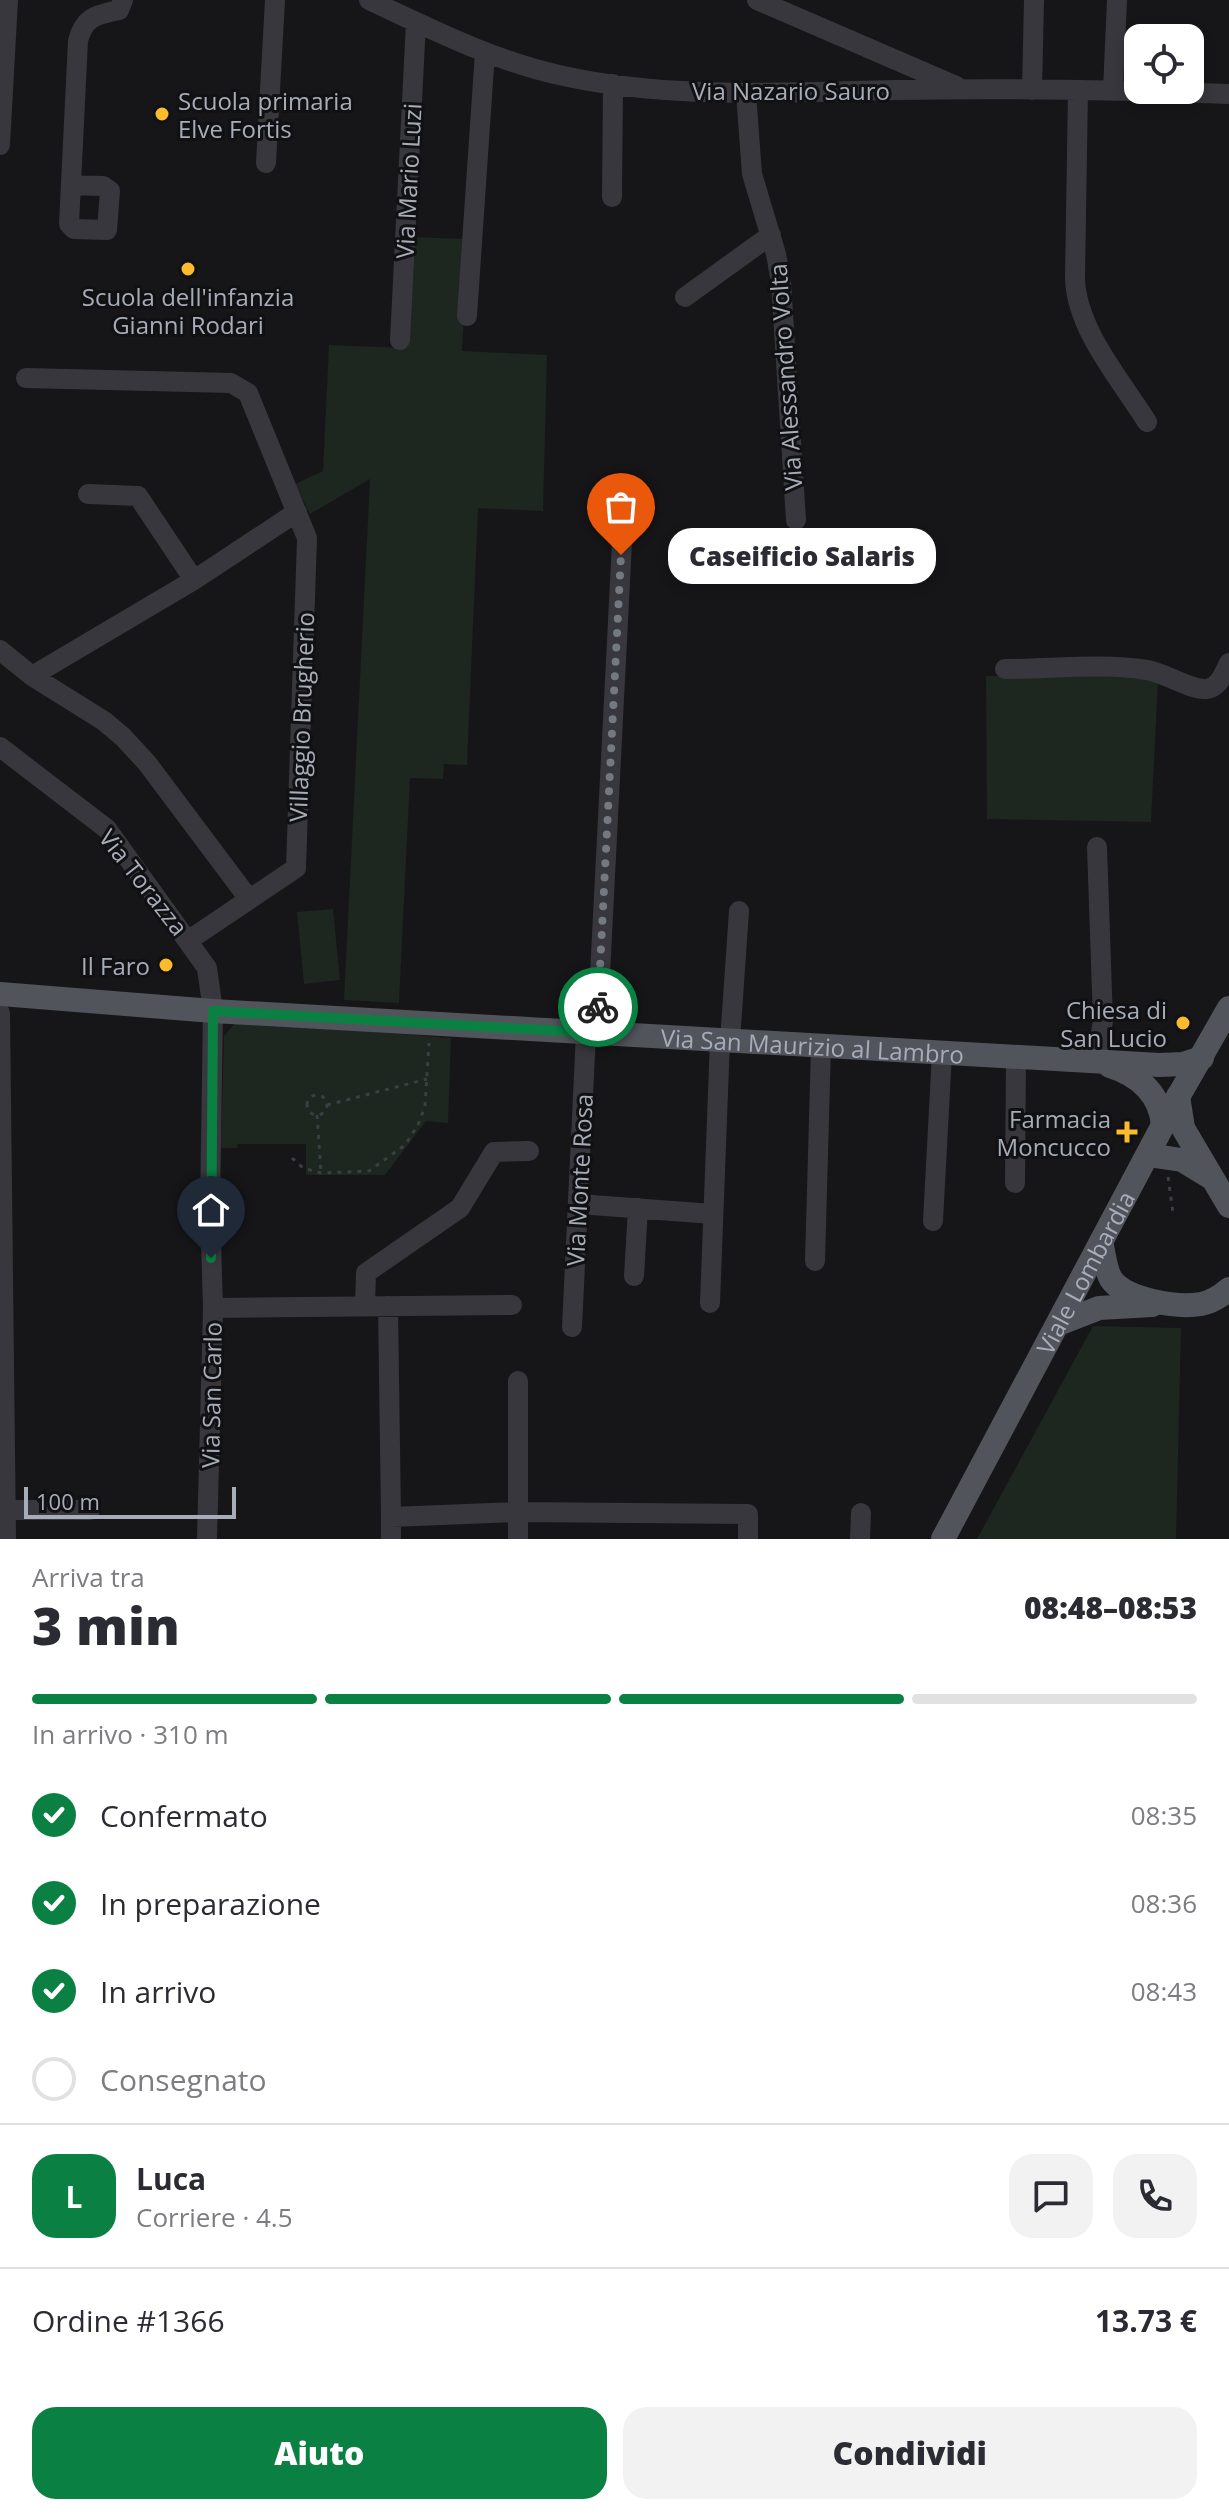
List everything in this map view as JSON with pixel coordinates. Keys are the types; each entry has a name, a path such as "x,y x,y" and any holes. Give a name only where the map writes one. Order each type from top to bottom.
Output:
{"main road":[{"name":"Via San Maurizio al Lambro","path":"0,994 213,1011 1159,1065 1183,1064 1202,1058"},
{"name":"Viale Lombardia","path":"943,1539 1101,1242 1155,1155 1163,1125 1229,1008"},
{"name":"Via San Maurizio al Lambro","path":"1096,1061 1121,1069 1150,1090 1178,1097"},
{"path":"1159,1065 1173,1080 1183,1128 1229,1206"},
{"path":"1150,1090 1160,1106 1163,1125"},
{"path":"1155,1155 1182,1160 1215,1181"},
{"path":"1101,1242 1111,1278 1123,1289 1165,1304"},
{"path":"1200,1304 1229,1289"},
{"path":"1058,1324 1099,1308 1165,1304 1229,1305"}],"street":[{"path":"0,145 8,0"},
{"path":"71,185 80,31 92,16 119,10 123,0"},
{"path":"266,163 275,0"},
{"name":"Via Nazario Sauro","path":"369,0 485,52 557,74 613,84 746,93 964,89 1229,94"},
{"path":"757,0 964,89"},
{"path":"1032,90 1034,0"},
{"path":"1113,90 1117,0"},
{"name":"Via Mario Luzi","path":"400,340 416,22"},
{"path":"467,316 485,52"},
{"path":"612,197 613,84"},
{"path":"1078,90 1075,278 1078,306 1087,327 1147,422"},
{"name":"Via Alessandro Volta","path":"746,93 752,174 771,235 781,282 796,520"},
{"name":"Via Alessandro Volta","path":"685,297 771,235"},
{"name":"Villaggio Brugherio","path":"26,378 231,383 248,393 307,538 296,868 189,940"},
{"path":"88,494 138,496 194,580"},
{"path":"32,676 194,580 297,512"},
{"name":"Via Monte Rosa","path":"572,1327 623,523"},
{"path":"0,650 32,676 104,721 123,737 147,763 249,899"},
{"path":"1005,669 1143,669 1208,689 1217,683 1229,663"},
{"name":"Via Torazza","path":"0,747 107,829 207,968 213,1011"},
{"path":"1096,1061 1103,1021 1097,847"},
{"path":"710,1303 725,1040 739,911"},
{"name":"Via San Carlo","path":"207,1539 213,1308 210,1207 213,1011"},
{"path":"0,1013 3,1510 6,1539"},
{"path":"815,1261 821,1046"},
{"path":"933,1221 942,1053"},
{"path":"1015,1183 1016,1057"},
{"path":"365,1307 366,1273 460,1208 494,1152 529,1151"},
{"path":"578,1204 713,1214"},
{"path":"634,1276 638,1208"},
{"path":"213,1308 512,1305"},
{"path":"388,1306 391,1539"},
{"path":"518,1381 518,1539"},
{"path":"3,1510 90,1510"},
{"path":"391,1517 518,1512 748,1514 748,1539"},
{"path":"860,1539 861,1513"}],"path":[{"path":"292,1158 303,1168 321,1173 369,1171 405,1145 418,1125 425,1106 430,1024"},
{"path":"327,1105 427,1079"},
{"path":"317,1095 324,1098 327,1105 324,1112 317,1115 310,1112 307,1105 310,1098 317,1095"},
{"path":"317,1115 321,1173"},
{"path":"1155,1155 1167,1163 1173,1213"}],"shaded area":[{"path":"410,237 468,239 462,351 547,355 543,511 478,508 467,765 444,764 443,779 410,778 399,1003 344,1000 370,479 310,514 295,484 323,471 329,345 405,348"},
{"path":"986,676 1103,676 1158,680 1151,822 987,819"},
{"path":"333,909 340,980 304,984 297,912"},
{"path":"237,1021 451,1038 448,1123 426,1121 385,1175 306,1175 306,1144 238,1144 237,1148 221,1148 224,1036"},
{"path":"1093,1326 1181,1328 1176,1539 977,1539"}],"way so far":[{"path":"598,1007 621,555"}],"place":[{"name":"Scuola primaria Elve Fortis","path":"162,114"},
{"name":"Scuola dell'infanzia Gianni Rodari","path":"188,269"},
{"name":"Caseificio Salaris","path":"621,555"},
{"name":"Il Faro","path":"166,965"},
{"name":"Chiesa di San Lucio","path":"1183,1023"},
{"name":"Farmacia Moncucco","path":"1127,1132"}],"route":[{"path":"211,1258 213,1011 597,1033 598,1007"}]}
